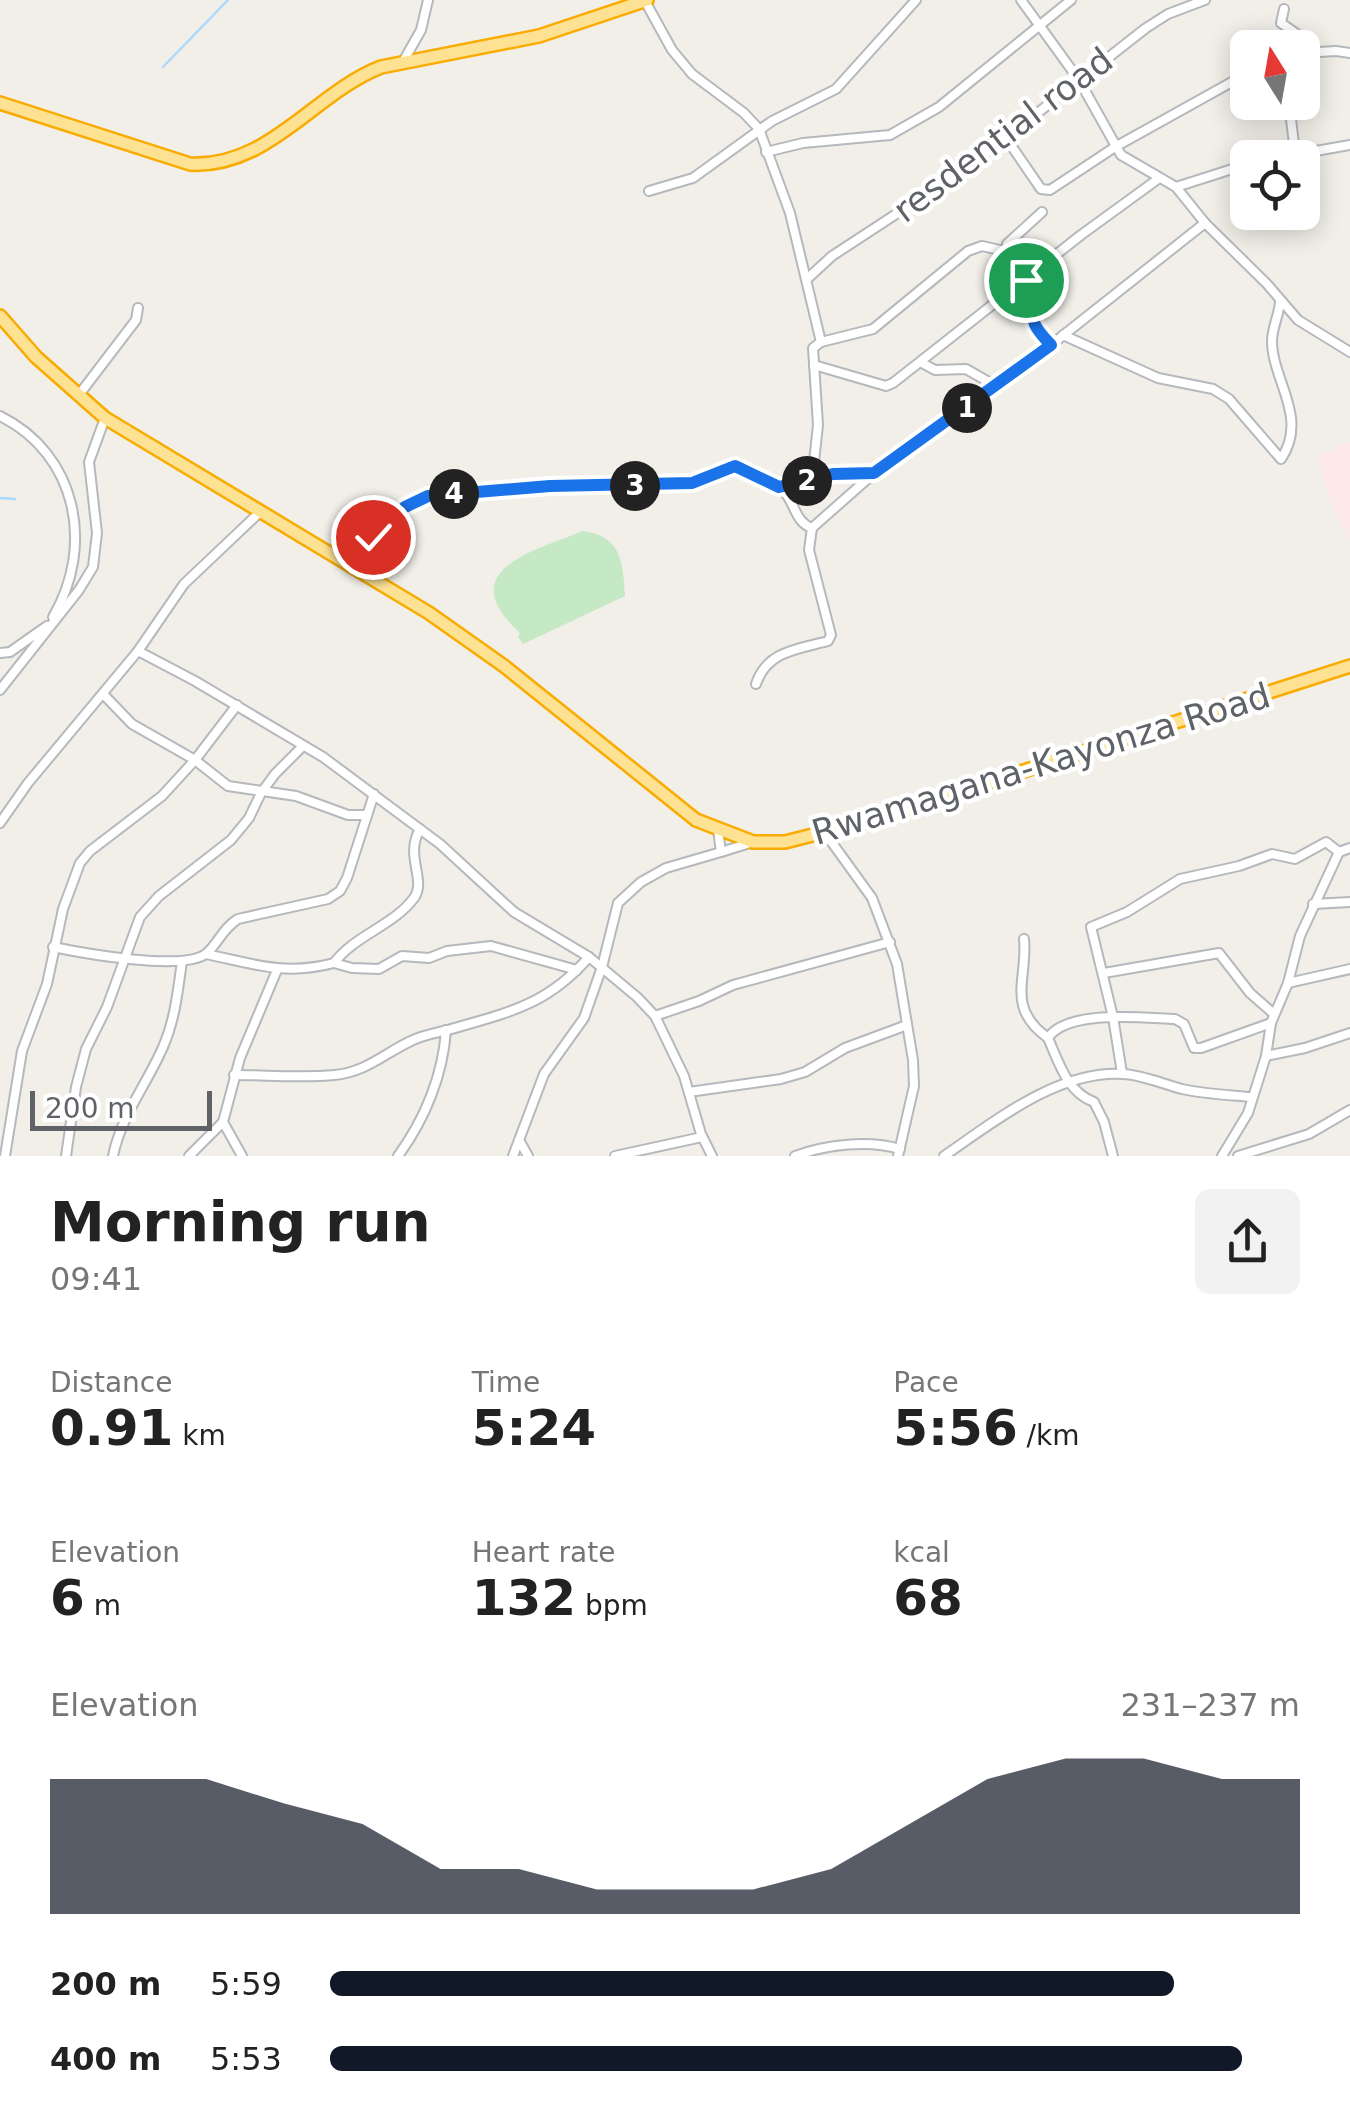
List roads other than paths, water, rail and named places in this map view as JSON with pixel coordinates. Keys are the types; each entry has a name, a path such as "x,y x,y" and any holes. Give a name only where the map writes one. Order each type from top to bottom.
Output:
{"highway":[{"path":"0,103 190,164 203,164 267,144 370,71 404,60 539,36 646,1"},
{"name":"Rwamagana-Kayonza Road","path":"0,316 36,357 104,418 350,563 479,647 696,820 753,842 785,842 825,833 1350,666"}],"street":[{"path":"404,60 426,19 428,0"},
{"path":"649,191 700,174 760,129 836,89 916,0"},
{"path":"1022,0 1079,80 1120,155 1176,187 1298,320 1350,352"},
{"path":"766,152 803,143 890,134 939,106 1070,0"},
{"name":"resdential road","path":"807,279 832,256 919,201 1006,138 1146,28 1168,14 1205,0"},
{"path":"646,1 672,50 692,74 744,112 760,129 790,213 821,342 813,348 818,424 812,480"},
{"path":"1284,9 1281,23 1291,30"},
{"path":"1320,52 1350,53"},
{"name":"resdential road","path":"1006,138 1041,189 1050,190 1116,147 1230,83"},
{"path":"1320,149 1350,145"},
{"path":"1176,187 1230,170"},
{"path":"814,365 886,386 922,363 1158,179"},
{"path":"1042,212 1007,244 1006,259 1026,280 1036,299 1034,326 1051,345"},
{"path":"756,684 760,670 773,657 831,638 809,550 812,528 874,473 1051,345 1205,223"},
{"name":"resdential road","path":"821,342 873,329 968,250 982,246 1009,252"},
{"path":"1063,335 1158,378 1213,389 1228,399 1280,459 1285,452 1290,409 1272,342 1280,302"},
{"path":"78,396 139,316 138,308"},
{"path":"922,363 935,370 966,369 996,386"},
{"path":"0,416 31,436 48,455 66,483 75,520 72,573 46,630 10,652 0,653"},
{"path":"0,690 80,590 95,562 96,516 90,462 104,418"},
{"path":"350,563 405,507 428,496 550,486 692,483 735,466 779,487 803,525 812,528"},
{"path":"779,487 833,474 874,473"},
{"path":"0,823 28,783 138,651 195,572 260,512"},
{"path":"138,651 236,705 374,794 514,912 602,967 654,1016 689,1092 712,1156"},
{"path":"103,694 140,730 195,760 228,786 296,796 348,815 367,815"},
{"path":"5,1156 22,1051 48,984 62,909 80,864 90,850 162,796 236,705"},
{"path":"66,1156 86,1050 140,917 159,896 218,853 249,818 261,793 303,746"},
{"path":"206,954 228,925 238,919 312,905 335,896 347,878 374,794"},
{"path":"334,963 344,950 412,900 418,883 412,845 420,829"},
{"path":"718,830 721,852"},
{"path":"795,1156 826,1147 862,1144 899,1152 914,1086 897,964 890,942 866,886 825,833"},
{"path":"513,1156 544,1074 584,1018 618,904 666,868 753,842"},
{"path":"1122,1074 1104,974 1091,927 1127,912 1174,881 1272,854 1295,859 1326,842 1339,852"},
{"path":"1222,1156 1244,1122 1266,1056 1273,1018 1313,904 1339,852 1350,848"},
{"path":"1313,904 1350,902"},
{"path":"1024,939 1019,986 1031,1024 1048,1038 1080,1097 1094,1102 1113,1156"},
{"path":"654,1016 732,985 890,942"},
{"path":"53,947 124,958 182,961 206,954 277,970 334,963 379,969 402,956 429,958 447,950 491,946 577,970"},
{"path":"1104,974 1219,953 1273,1018"},
{"path":"234,1075 337,1075 376,1064 407,1042 518,1010 547,996 589,956"},
{"path":"112,1156 123,1124 165,1044 182,961"},
{"path":"1288,983 1350,969"},
{"path":"189,1156 224,1122 234,1075 277,970"},
{"path":"1048,1038 1052,1031 1080,1021 1181,1019 1194,1048 1201,1048 1273,1018"},
{"path":"689,1092 806,1072 845,1048 906,1025"},
{"path":"398,1156 426,1106 445,1048 446,1030"},
{"path":"1266,1056 1350,1033"},
{"path":"944,1156 1068,1081 1122,1074 1184,1090 1251,1097"},
{"path":"1238,1156 1308,1134 1350,1110"},
{"path":"224,1122 242,1156"},
{"path":"615,1156 702,1137"},
{"path":"519,1140 528,1156"}],"waterway":[{"path":"163,67 228,0"},
{"path":"0,498 15,499"}]}
